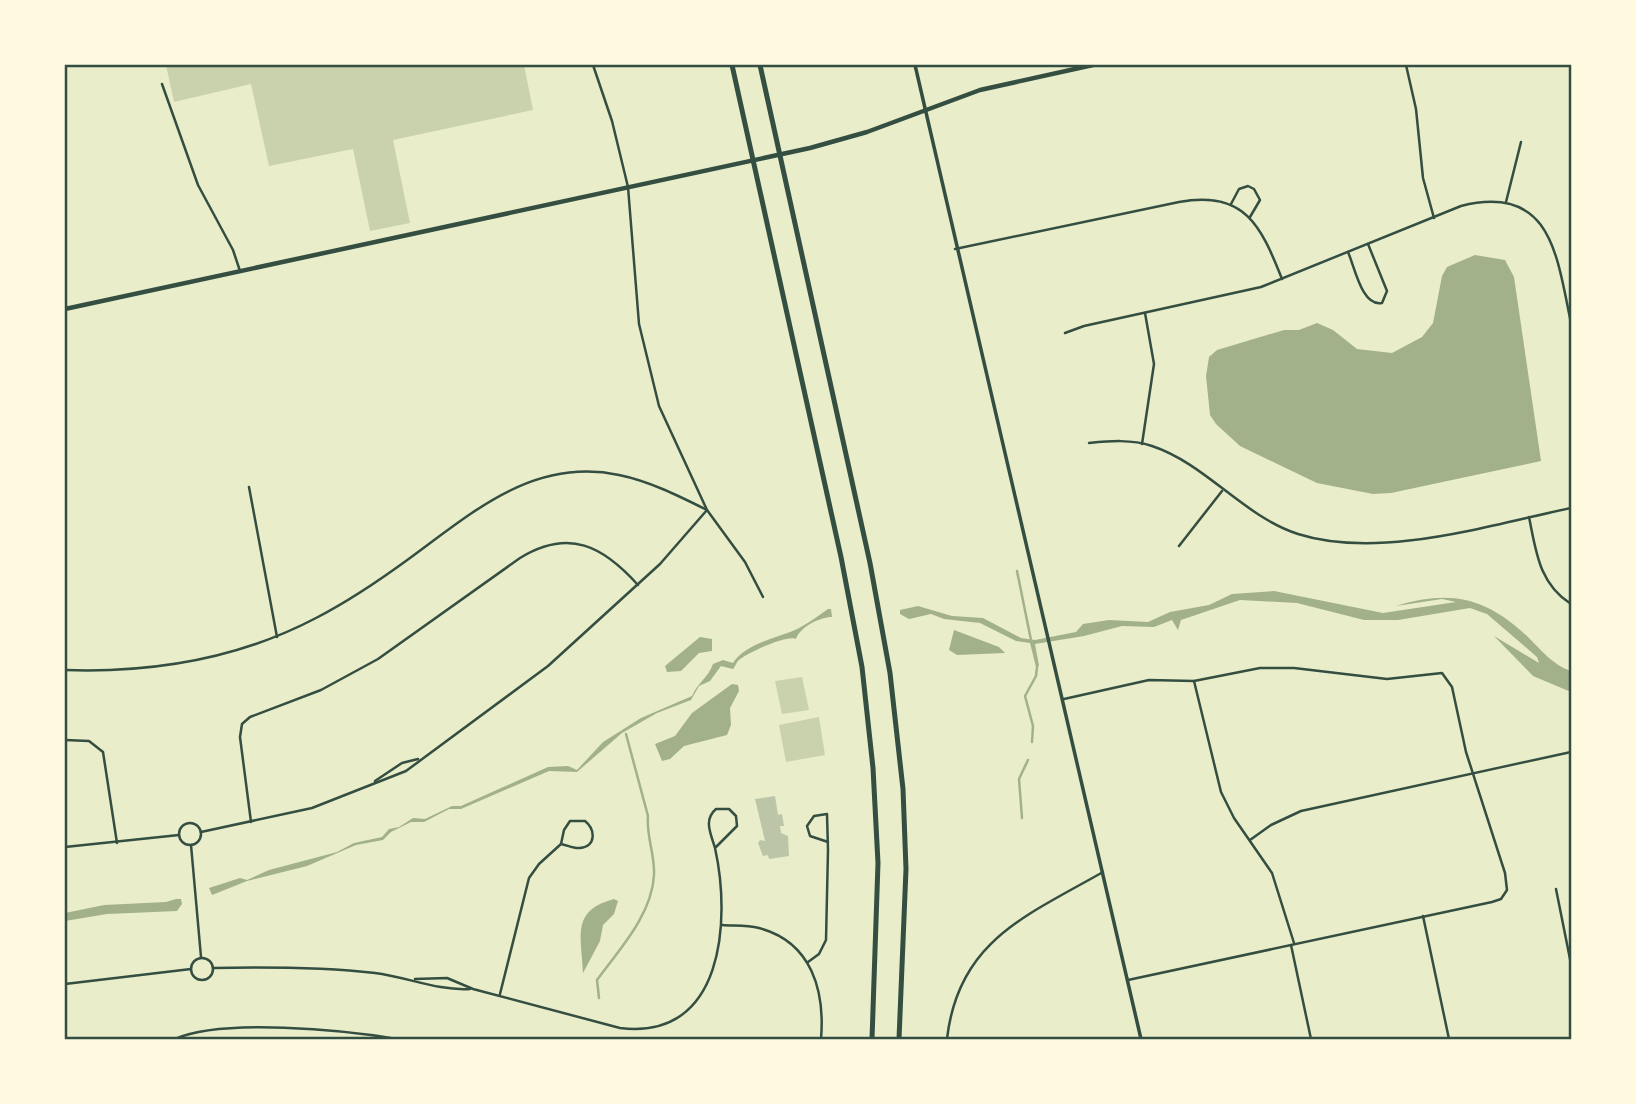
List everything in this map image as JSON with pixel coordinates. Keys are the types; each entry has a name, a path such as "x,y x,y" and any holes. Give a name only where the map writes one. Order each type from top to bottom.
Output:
{"highway":[{"path":"732,65 850,599 866,700 878,863 872,1039"},
{"path":"760,65 870,563 890,673 902,789 906,869 899,1039"}],"main road":[{"path":"65,309 836,142 988,87 1093,65"}],"street":[{"path":"593,65 612,121 628,187 636,294 647,364 664,418 707,510 745,562 764,597"},
{"path":"915,65 955,249 1048,631 1141,1039"},
{"path":"1406,65 1416,109 1423,178 1434,218"},
{"path":"162,84 198,185 233,250 240,271"},
{"path":"1506,202 1521,142"},
{"path":"1231,204 1239,189 1254,189 1260,200 1250,217"},
{"path":"955,249 1190,200 1212,199 1231,204 1250,217 1262,232 1282,279"},
{"path":"1065,333 1235,294 1282,279 1481,201 1506,202 1535,217 1548,233 1556,251 1571,323"},
{"path":"1348,252 1368,300 1376,304 1382,303 1387,290 1368,244"},
{"path":"1142,444 1154,364 1145,313"},
{"path":"1089,443 1117,440 1142,444 1168,453 1222,491 1284,529 1346,544 1391,543 1571,508"},
{"path":"65,670 118,671 166,666 231,652 277,637 318,618 380,579 492,498 537,478 570,472 615,474 642,481 707,510"},
{"path":"249,487 277,637"},
{"path":"1179,546 1190,536 1222,491"},
{"path":"201,832 312,808 373,783 395,778 518,691 638,585 680,544 707,510"},
{"path":"1529,517 1544,577 1556,592 1571,604"},
{"path":"251,822 240,737 242,724 250,717 303,697 364,667 520,558 544,546 573,543 597,549 614,559 638,585"},
{"path":"1063,699 1149,680 1194,681 1275,667 1387,679 1442,673 1452,688 1507,883 1505,895 1492,902 1128,980"},
{"path":"1194,681 1221,792 1275,879 1292,944 1311,1039"},
{"path":"65,740 94,743 103,751 117,843"},
{"path":"1250,840 1271,825 1301,811 1571,752"},
{"path":"373,783 402,763 418,760"},
{"path":"214,968 326,969 415,979 447,978 473,989 620,1028 640,1029 662,1024 689,1008 707,986 718,956 721,879 708,824 716,809 729,809 736,816 737,826 715,848"},
{"path":"808,962 820,954 826,940 828,842 827,814 814,816 807,826 810,836 828,842"},
{"path":"500,995 525,887 539,863 561,844 565,827 570,821 585,821 592,828 591,841 583,847 561,844"},
{"path":"188,822 195,824 201,832 198,842 191,845 182,842 179,835 182,826 188,822"},
{"path":"65,846 179,835"},
{"path":"191,845 201,957"},
{"path":"947,1039 959,986 979,954 1015,925 1103,872"},
{"path":"1556,889 1571,964"},
{"path":"1423,916 1449,1039"},
{"path":"720,924 763,929 787,942 808,962 822,1000 821,1039"},
{"path":"201,957 208,959 214,968 211,976 204,980 196,979 191,970 194,960 201,957"},
{"path":"65,984 191,970"},
{"path":"415,979 445,989 473,989"},
{"path":"175,1039 199,1032 237,1029 319,1031 397,1039"}],"shaded area":[{"path":"166,65 524,65 533,110 393,140 410,223 370,231 353,149 269,166 251,84 174,102"},
{"path":"1475,255 1505,260 1514,277 1541,461 1391,493 1373,494 1317,483 1240,446 1210,415 1206,376 1209,357 1217,350 1317,323 1333,330 1357,349 1392,353 1422,337 1433,323 1442,276 1447,267"},
{"path":"1274,591 1383,613 1456,602 1442,599 1396,606 1434,598 1452,598 1483,606 1514,624 1543,653 1571,671 1571,692 1533,676 1494,636 1539,663 1537,657 1487,614 1470,608 1398,620 1364,620 1297,603 1240,600 1181,620 1178,630 1172,620 1154,627 1122,626 1035,644 1039,666 1036,667 1030,643 1016,641 980,623 944,619 931,614 909,619 900,614 900,610 918,606 952,616 983,618 1021,638 1035,640 1076,632 1083,624 1109,620 1148,622 1170,612 1209,605 1232,594"},
{"path":"831,609 832,617 811,624 796,639 785,639 758,649 739,660 733,669 721,666 710,681 699,686 691,700 657,713 622,733 577,772 549,771 461,809 449,809 424,822 411,822 391,832 383,840 356,845 307,866 247,881 212,895 209,888 240,878 247,880 269,870 382,837 389,829 399,827 413,818 425,819 452,806 461,806 548,767 568,766 577,770 603,742 641,718 692,696 713,664 723,660 733,663 753,646 799,628"},
{"path":"954,630 999,647 1005,653 957,655 949,650"},
{"path":"700,637 712,639 712,651 699,653 681,671 667,672 665,666"},
{"path":"802,677 809,710 782,714 775,681"},
{"path":"732,684 738,685 739,691 730,708 731,725 727,735 684,746 670,759 662,761 655,744 675,736 692,713"},
{"path":"819,717 825,755 786,762 779,725"},
{"path":"181,899 182,904 177,911 107,914 65,921 65,913 104,905 166,902"},
{"path":"614,899 618,901 614,914 603,925 600,941 583,973 581,936 585,918 590,910"}],"building":[{"path":"775,796 778,815 782,814 784,826 780,826 781,833 788,836 789,856 769,859 768,855 763,856 758,843 760,840 765,841 755,799"}],"waterway":[{"path":"1017,571 1031,640"},
{"path":"1032,742 1033,726 1025,696 1036,676 1037,667"},
{"path":"599,998 597,980 641,918 652,890 654,875 648,816 626,734"},
{"path":"1022,818 1019,779 1028,760"}]}
